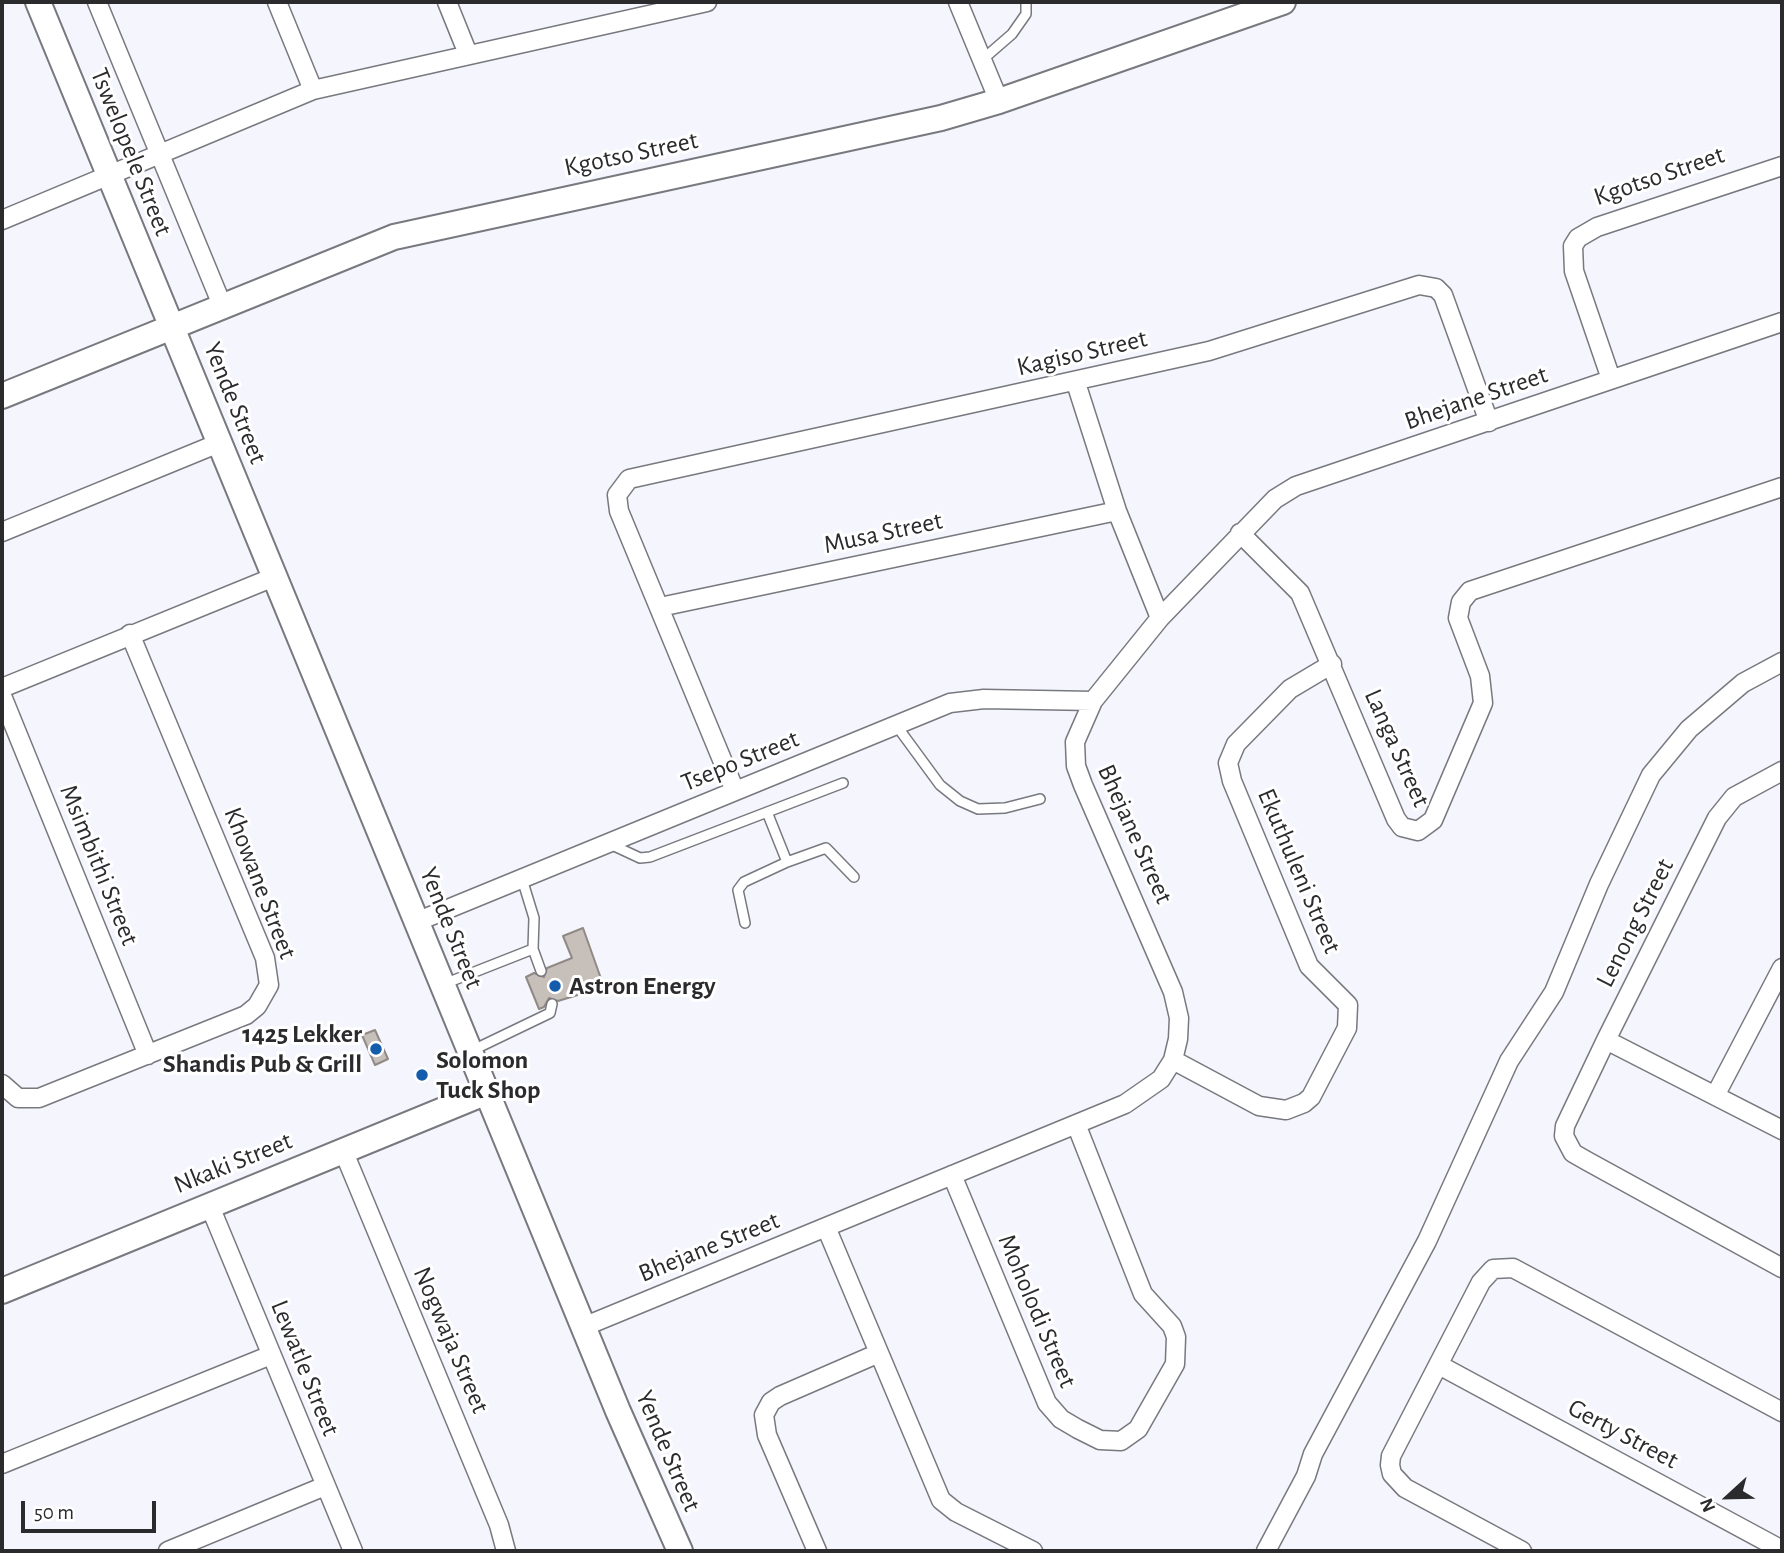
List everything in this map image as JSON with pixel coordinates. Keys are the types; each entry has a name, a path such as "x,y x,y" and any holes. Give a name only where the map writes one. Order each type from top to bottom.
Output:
{"street":[{"name":"Tswelopele Street","path":"38,2 171,325"},
{"name":"Tswelopele Street","path":"97,2 222,305"},
{"path":"277,2 313,90"},
{"path":"447,2 468,54"},
{"path":"614,2 622,19"},
{"path":"2,220 313,90 707,2"},
{"path":"958,2 999,101"},
{"name":"Kgotso Street","path":"2,396 359,249 428,228 922,123 999,101 1269,4"},
{"name":"Kgotso Street","path":"1611,379 1574,271 1573,246 1578,238 1597,227 1782,166"},
{"name":"Kagiso Street","path":"660,607 619,511 617,495 620,488 638,475 1076,383 1218,348 1406,287 1428,285 1436,288 1448,306 1489,422"},
{"name":"Bhejane Street","path":"583,1327 1125,1104 1148,1090 1173,1060 1178,1018 1173,992 1076,766 1074,742 1093,701 1160,618 1275,499 1296,486 1782,322"},
{"name":"Yende Street","path":"171,325 583,1327 680,1551"},
{"path":"1076,383 1117,511 1160,618"},
{"path":"2,532 219,443"},
{"name":"Langa Street","path":"1240,533 1300,593 1396,819 1402,827 1418,831 1433,820 1483,703 1480,676 1458,618 1461,602 1470,591 1782,487"},
{"name":"Musa Street","path":"660,607 1117,511"},
{"path":"2,688 274,578"},
{"path":"660,607 735,791"},
{"name":"Khowane Street","path":"2,1084 18,1098 39,1098 246,1015 264,997 269,973 265,958 130,634"},
{"path":"1266,1551 1307,1476 1313,1454 1427,1241 1509,1061 1554,992 1599,884 1651,775 1698,721 1743,683 1782,662"},
{"name":"Ekuthuleni Street","path":"1173,1060 1259,1106 1286,1110 1304,1104 1311,1097 1347,1028 1348,1005 1309,965 1232,781 1228,764 1236,744 1290,689 1332,664"},
{"name":"Msimbithi Street","path":"2,696 148,1055"},
{"name":"Tsepo Street","path":"416,922 896,725 965,700 1093,701"},
{"name":"Lenong Street","path":"1782,771 1752,786 1725,806 1565,1126 1567,1145 1573,1153 1782,1268"},
{"path":"1716,1094 1782,968"},
{"path":"1606,1040 1782,1130"},
{"name":"Nkaki Street","path":"2,1292 209,1204 487,1092"},
{"name":"Moholodi Street","path":"952,1175 1046,1403 1060,1419 1078,1429 1100,1440 1121,1441 1138,1429 1175,1364 1176,1337 1172,1326 1149,1304 1143,1294 1076,1124"},
{"name":"Nogwaja Street","path":"343,1150 499,1525 506,1551"},
{"name":"Lewatle Street","path":"209,1204 353,1551"},
{"path":"826,1227 941,1500 956,1512 1033,1551"},
{"path":"1522,1551 1405,1488 1392,1474 1391,1456 1486,1275 1501,1267 1513,1268 1782,1412"},
{"path":"817,1551 767,1435 764,1415 771,1402 780,1396 879,1353"},
{"path":"2,1464 271,1355"},
{"name":"Gerty Street","path":"1439,1365 1782,1550"},
{"path":"168,1551 325,1486"}],"lane":[{"path":"982,60 1012,34 1026,14 1026,2"},
{"path":"896,725 940,785 960,801 978,809 1005,808 1040,799"},
{"path":"608,843 640,858 650,857 843,783"},
{"path":"766,812 787,862"},
{"path":"746,923 738,890 744,882 787,862 826,848 854,877"},
{"path":"522,879 534,918 533,948 541,971"},
{"path":"442,985 533,948"},
{"path":"470,1052 550,1013 552,1004"}],"building":[{"path":"583,928 604,987 558,1001 549,998 544,1007 539,1009 526,977 534,973 544,977 547,968 572,958 563,936"},
{"name":"1425 Lekker Shandis Pub & Grill","path":"375,1030 388,1059 375,1065 362,1035"}],"place":[{"name":"Astron Energy","path":"555,986"},
{"name":"1425 Lekker Shandis Pub & Grill","path":"376,1049"},
{"name":"Solomon Tuck Shop","path":"422,1075"}]}
